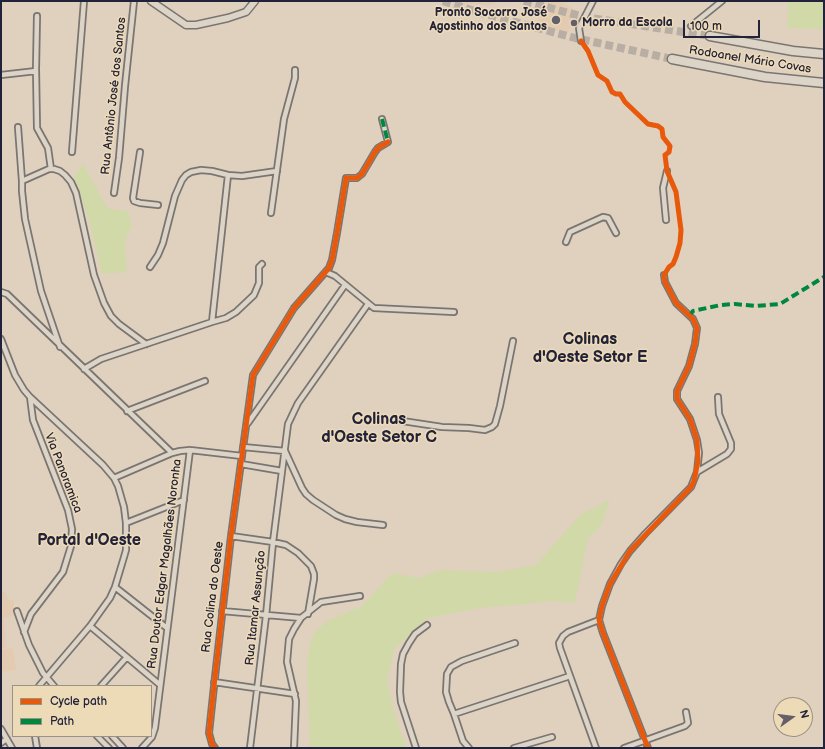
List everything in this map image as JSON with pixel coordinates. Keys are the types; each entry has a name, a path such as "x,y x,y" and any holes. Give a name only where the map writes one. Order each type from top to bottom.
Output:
{"highway":[{"name":"Rodoanel Mário Covas","path":"710,36 793,51 824,54"},
{"name":"Rodoanel Mário Covas","path":"672,59 765,77 824,83"}],"street":[{"path":"72,152 84,1"},
{"name":"Rua Antônio José dos Santos","path":"114,193 119,158 134,1"},
{"path":"152,1 186,25 196,25 228,18 246,12 255,1"},
{"path":"581,41 579,28 593,1"},
{"path":"691,26 722,1"},
{"path":"37,16 37,128 48,148 51,169"},
{"path":"271,213 284,119 295,78 295,70"},
{"path":"1,75 36,71"},
{"path":"382,119 388,142 374,152 362,174 357,178 346,178 332,260 326,272 335,276 374,308 454,312"},
{"path":"18,127 25,219 41,291 60,347"},
{"path":"140,152 133,198 134,201 158,205"},
{"path":"22,181 42,171 51,169 60,171 71,182 76,193 94,275 104,302 111,316 119,324 146,344"},
{"path":"150,267 158,255 163,243 175,196 182,180 186,175 191,172 201,170 242,176 277,171"},
{"path":"666,220 663,188 667,171"},
{"path":"212,322 228,175"},
{"path":"566,242 570,232 603,217 608,218 616,233"},
{"path":"84,369 101,359 226,318 236,312 254,295 259,283 259,267 262,264"},
{"name":"Rua Colina do Oeste","path":"215,748 212,744 209,733 214,682 230,536 247,425 251,382 256,369 294,308 326,272"},
{"path":"648,748 599,620 607,591 621,564 644,534 691,487 697,472 699,452 697,440 690,419 677,399 677,391 689,366 695,344 697,328 693,319 676,304 665,282 664,275"},
{"path":"247,425 345,285"},
{"path":"1,292 7,294 60,347 172,453"},
{"name":"Rua Itamar Assunção","path":"250,748 288,424 298,403 368,304"},
{"path":"1,339 18,382 30,397 103,465 114,478 124,507 126,523 126,550 122,568 110,598 90,626 41,685"},
{"path":"396,420 442,427 485,430 492,427 495,424 500,406 513,341"},
{"path":"128,411 205,380"},
{"name":"Via Panoramica","path":"24,632 31,614 63,572 71,546 72,529 68,510 33,420 30,397"},
{"path":"697,472 727,454 731,449 731,443 719,414 718,397"},
{"path":"243,447 285,451 302,488 313,500 345,519 383,525"},
{"path":"114,478 172,453 190,450 242,456"},
{"name":"Rua Doutor Edgar Magalhães Noronha","path":"152,734 190,450"},
{"path":"241,464 282,471"},
{"path":"126,523 184,500"},
{"path":"230,536 286,545 311,566 314,579 308,614"},
{"path":"115,587 167,628"},
{"path":"294,748 296,701 287,662 289,639 301,618 308,614 320,602 360,596"},
{"path":"17,611 24,632 46,678 53,685"},
{"path":"222,611 301,618"},
{"path":"596,748 560,648 560,640 568,632 599,620"},
{"path":"416,748 401,702 401,664 403,654 415,634 427,625"},
{"path":"90,626 159,684"},
{"path":"469,748 464,741 446,692 447,674 451,667 462,661 515,643"},
{"path":"103,685 127,657"},
{"path":"454,714 570,676"},
{"path":"214,682 295,694"},
{"path":"624,748 685,726 688,723 686,712"},
{"path":"1,730 12,748"},
{"path":"99,737 109,748"},
{"path":"113,737 123,748"},
{"name":"Rua Doutor Edgar Magalhães Noronha","path":"142,748 150,737"},
{"path":"514,748 552,737"},
{"path":"1,743 7,740"},
{"path":"37,746 42,748"}],"shaded area":[{"path":"443,1 497,1 495,4 490,5 460,4"},
{"name":"Pronto Socorro José Agostinho dos Santos","path":"549,1 560,1 576,10 575,17 567,34 536,24"},
{"path":"1,592 6,592 8,600 13,599 15,616 3,618 7,647 1,648"},
{"path":"13,648 16,670 1,672 1,650"}],"green space":[{"path":"788,1 824,1 824,29 787,28"},
{"path":"83,164 108,209 128,211 132,225 125,241 127,270 125,272 102,274 90,223 74,177"},
{"path":"610,500 601,526 588,538 575,603 555,601 480,608 428,618 394,649 387,681 391,701 406,748 310,748 307,669 309,648 314,633 327,621 362,606 392,573 418,578 440,570 498,572 536,565 580,515"}],"tunnel":[{"path":"443,1 575,38 672,59"},
{"path":"524,1 584,17 710,36"}],"marked path":[{"path":"382,119 388,142"},
{"path":"689,316 693,311 721,305 735,304 756,306 780,304 824,277"}],"cycle path":[{"path":"581,41 588,51 598,75 607,81 612,92 620,94 625,102 648,124 658,126 662,129 663,137 670,146 669,152 665,155 667,171 676,192 681,230 680,243 676,257 673,264 664,275 665,282 676,303 693,319 697,328 695,344 689,366 677,391 677,399 690,419 697,440 698,461 694,481 691,487 630,551 610,584 602,606 599,620 648,748"},
{"path":"215,748 212,744 209,733 231,536 253,375 294,308 329,268 332,260 346,178 357,178 362,174 378,148 388,142"}],"place":[{"name":"Pronto Socorro José Agostinho dos Santos","path":"556,20"},
{"name":"Morro da Escola","path":"574,23"}],"district":[{"name":"Colinas d'Oeste Setor E","path":"590,349"},
{"name":"Colinas d'Oeste Setor C","path":"379,429"},
{"name":"Portal d'Oeste","path":"89,541"}]}
